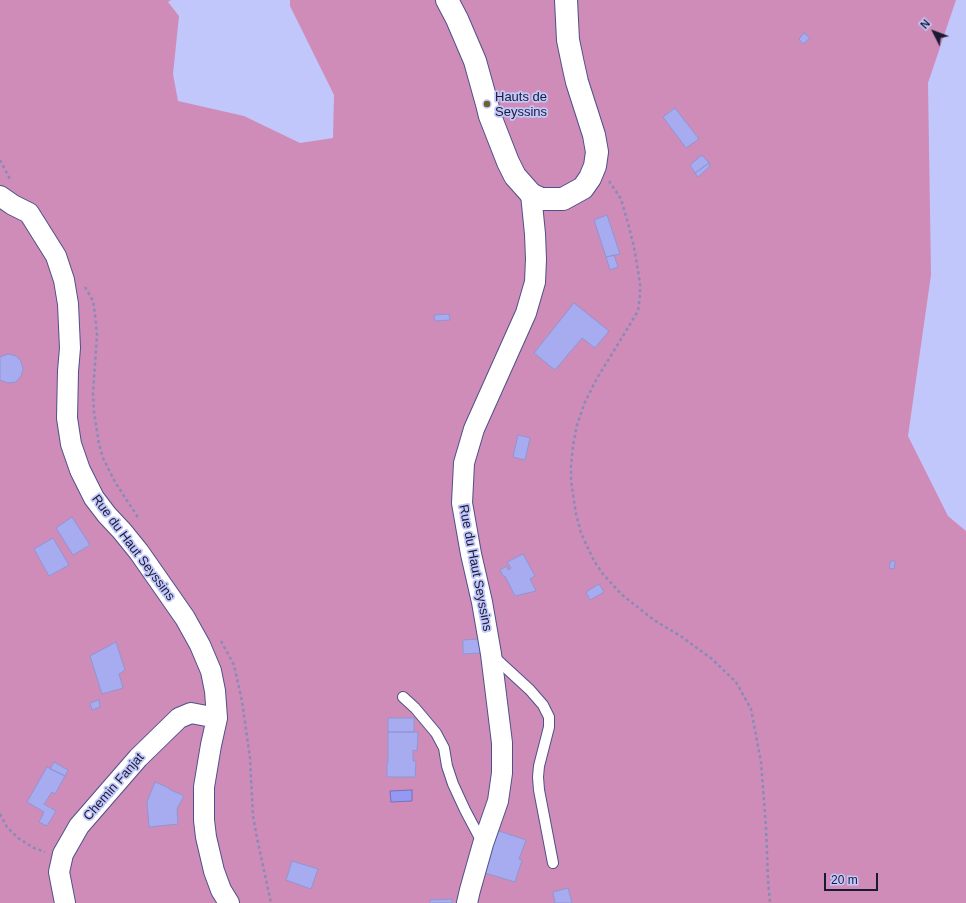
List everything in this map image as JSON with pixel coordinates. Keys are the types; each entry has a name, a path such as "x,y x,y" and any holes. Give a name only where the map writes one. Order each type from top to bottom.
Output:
{"main road":[{"path":"448,0 475,61 488,104 490,116 508,162 515,176 531,194 541,199 563,199 583,188 590,178 595,166 597,152 594,135 577,82 568,40 566,0"}],"street":[{"name":"Rue du Haut Seyssins","path":"467,903 483,844 498,801 502,773 502,744 491,654 462,503 464,463 474,429 526,313 535,282 535,234 531,194"},
{"name":"Rue du Haut Seyssins","path":"0,196 29,213 56,256 64,280 68,304 70,348 67,418 71,444 80,470 94,498 139,552 185,618 211,671 215,691 217,718 204,787 204,820 206,837 214,871 221,890 229,903"},
{"name":"Chemin Fanjat","path":"65,903 59,872 65,850 79,826 138,758 179,718 191,713 217,718"}],"lane":[{"path":"491,654 530,690 543,705 549,717 549,727 539,766 538,777 539,790 553,863"},
{"path":"403,697 415,708 436,733 444,748 447,766 453,784 483,844"}],"path":[{"path":"595,166 610,182 621,199 634,246 640,283 640,295 638,311 596,380 585,402 577,425 573,446 571,481 581,533 594,561 603,574 621,594 654,620 682,637 712,659 736,682 751,710 761,762 770,903"},
{"path":"93,301 97,335 93,393 94,412 99,444 103,458 115,482 142,524"},
{"path":"242,701 250,758 253,816 271,903"},
{"path":"0,814 7,827 18,838 34,848 49,853 65,850"}],"shaded area":[{"path":"0,0 171,0 168,2 179,16 173,74 178,101 244,116 300,143 333,138 334,95 290,6 290,0 956,0 928,83 931,275 908,436 948,516 966,531 966,903 0,903"}],"water":[{"path":"412,790 412,801 391,802 390,791"}],"building":[{"path":"804,33 810,38 803,44 799,39"},
{"path":"675,108 699,139 686,148 663,117"},
{"path":"702,155 709,163 695,173 690,165"},
{"path":"709,163 710,166 698,177 695,173"},
{"path":"607,215 620,254 606,257 594,220"},
{"path":"614,255 618,267 610,270 606,257"},
{"path":"574,303 609,331 595,348 582,338 555,370 534,353"},
{"path":"449,314 450,320 435,321 434,315"},
{"path":"8,354 16,356 21,361 23,369 21,376 16,382 8,383 0,380 0,357"},
{"path":"518,435 530,438 525,460 513,457"},
{"path":"72,517 90,545 73,555 56,528"},
{"path":"53,538 69,565 49,576 34,549"},
{"path":"523,554 535,576 530,579 536,591 515,596 505,576 504,577 500,570 507,566 508,570 511,568 507,562"},
{"path":"891,561 895,561 894,569 889,568"},
{"path":"599,584 604,592 590,600 586,592"},
{"path":"479,639 480,653 463,654 463,640"},
{"path":"116,642 125,670 119,674 123,688 102,694 90,656"},
{"path":"99,700 100,707 92,710 90,703"},
{"path":"388,718 414,718 414,732 388,732"},
{"path":"388,732 418,732 417,751 413,750 413,761 416,761 415,777 387,777"},
{"path":"54,762 68,770 65,776 50,769"},
{"path":"47,767 65,776 55,794 52,792 44,804 56,811 47,826 39,822 44,812 27,802"},
{"path":"155,782 184,796 177,809 178,824 149,827 147,802"},
{"path":"496,830 526,840 519,859 522,860 515,882 485,873"},
{"path":"292,861 318,869 311,889 286,880"},
{"path":"568,888 572,903 555,903 553,892"},
{"path":"452,899 452,903 430,903 430,900"}],"place":[{"name":"Hauts de Seyssins","path":"487,104"}]}
